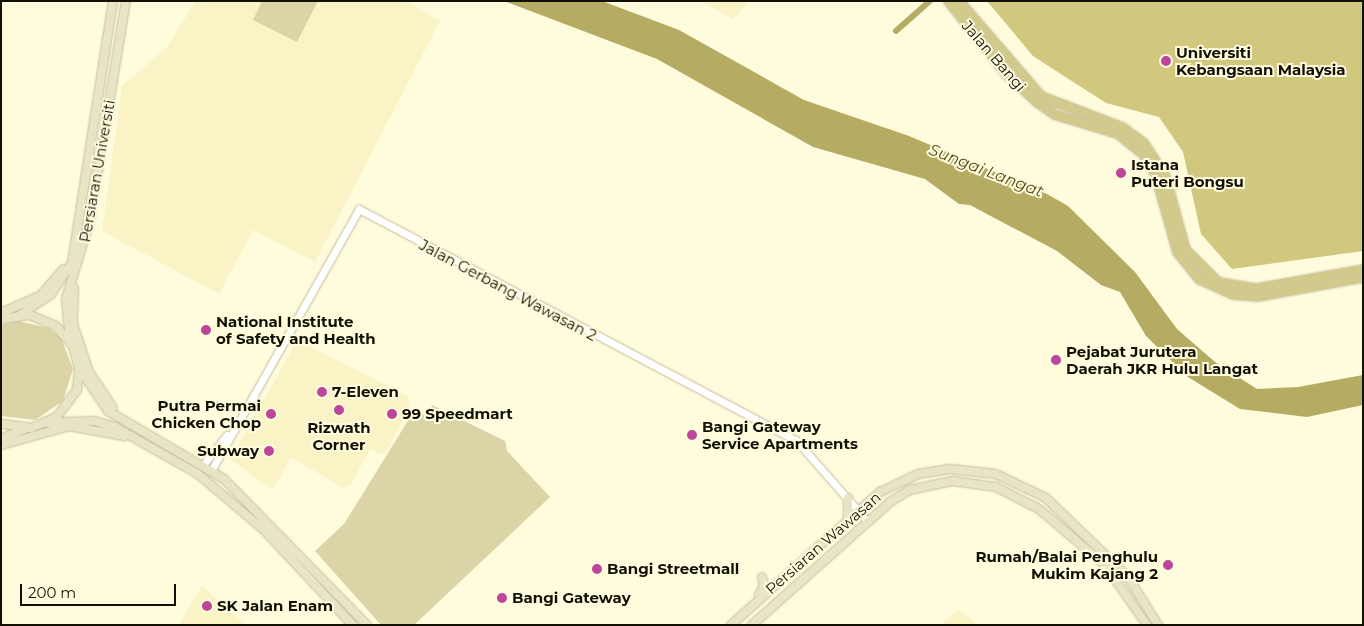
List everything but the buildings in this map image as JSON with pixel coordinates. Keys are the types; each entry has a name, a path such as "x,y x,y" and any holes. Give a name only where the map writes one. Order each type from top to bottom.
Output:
{"main road":[{"name":"Persiaran Universiti","path":"20,315 62,282 72,263 113,1"},
{"name":"Persiaran Universiti","path":"126,1 90,220 66,298 70,340 79,368 100,403 136,426"},
{"name":"Jalan Bangi","path":"948,1 1006,74 1037,102 1054,114 1117,134 1144,155 1155,174 1177,252 1199,279 1233,294 1257,296 1363,277"},
{"name":"Jalan Bangi","path":"959,1 1041,96 1122,127 1143,142 1165,176 1185,249 1218,282 1257,288 1363,269"},
{"path":"1,313 30,302 52,286 69,256 81,215"},
{"path":"90,220 87,250 72,292 73,324 94,384 109,405 136,426 212,469 275,526 367,625"},
{"path":"1,319 20,315 48,321 70,340"},
{"path":"48,423 72,400 79,368"},
{"path":"1,439 26,428 48,423 94,421 151,447 198,474 240,508 353,625"},
{"path":"1,424 26,428"},
{"path":"1,445 46,430 84,426 151,447"},
{"name":"Persiaran Wawasan","path":"731,625 868,501 898,482 950,469 996,474 1035,491 1096,544 1149,608 1158,625"},
{"name":"Persiaran Wawasan","path":"752,625 866,520 909,490 932,483 975,481 1017,496 1039,509 1104,565 1134,602 1148,625"},
{"path":"1017,496 1035,491 1039,509"},
{"path":"847,519 849,500 868,501"},
{"path":"754,603 764,586 762,577"},
{"path":"1134,602 1149,608 1148,625"}],"street":[{"name":"Jalan Gerbang Wawasan 2","path":"212,469 227,435 359,209 796,440 866,520"},
{"name":"Jalan Gerbang Wawasan 2","path":"204,464 227,435"}],"shaded area":[{"path":"196,1 408,1 440,21 315,262 253,230 219,294 102,231 122,86 166,48"},
{"path":"262,1 318,1 297,42 253,20"},
{"path":"700,1 749,1 733,19"},
{"path":"987,1 1363,1 1363,251 1232,269 1201,234 1183,152 1159,117 1106,103 1033,56"},
{"path":"18,321 49,328 61,338 73,369 63,401 35,420 1,416 1,325"},
{"path":"301,342 408,396 410,407 388,449 382,454 371,449 350,485 343,488 291,457 273,490 230,459 294,346"},
{"path":"432,405 505,441 507,451 550,497 414,625 381,625 315,551 344,524 414,411 427,416"},
{"name":"SK Jalan Enam","path":"202,586 246,625 179,625"},
{"path":"959,609 977,625 941,625"}],"water":[{"name":"Sungai Langat","path":"504,1 602,1 679,30 804,100 909,136 1047,194 1068,206 1135,272 1177,329 1215,362 1257,389 1298,387 1363,375 1363,405 1307,417 1240,409 1188,377 1146,336 1120,292 1101,285 1057,251 970,205 959,204 925,179 813,147 657,59"}],"waterway":[{"path":"896,31 930,1"}],"place":[{"name":"Universiti Kebangsaan Malaysia","path":"1166,61"},
{"name":"Istana Puteri Bongsu","path":"1121,173"},
{"name":"National Institute of Safety and Health","path":"206,330"},
{"name":"Pejabat Jurutera Daerah JKR Hulu Langat","path":"1056,360"},
{"name":"7-Eleven","path":"322,392"},
{"name":"Rizwath Corner","path":"339,410"},
{"name":"Putra Permai Chicken Chop","path":"271,414"},
{"name":"99 Speedmart","path":"392,414"},
{"name":"Bangi Gateway Service Apartments","path":"692,435"},
{"name":"Subway","path":"269,451"},
{"name":"Rumah/Balai Penghulu Mukim Kajang 2","path":"1168,565"},
{"name":"Bangi Streetmall","path":"597,569"},
{"name":"Bangi Gateway","path":"502,598"},
{"name":"SK Jalan Enam","path":"207,606"}]}
